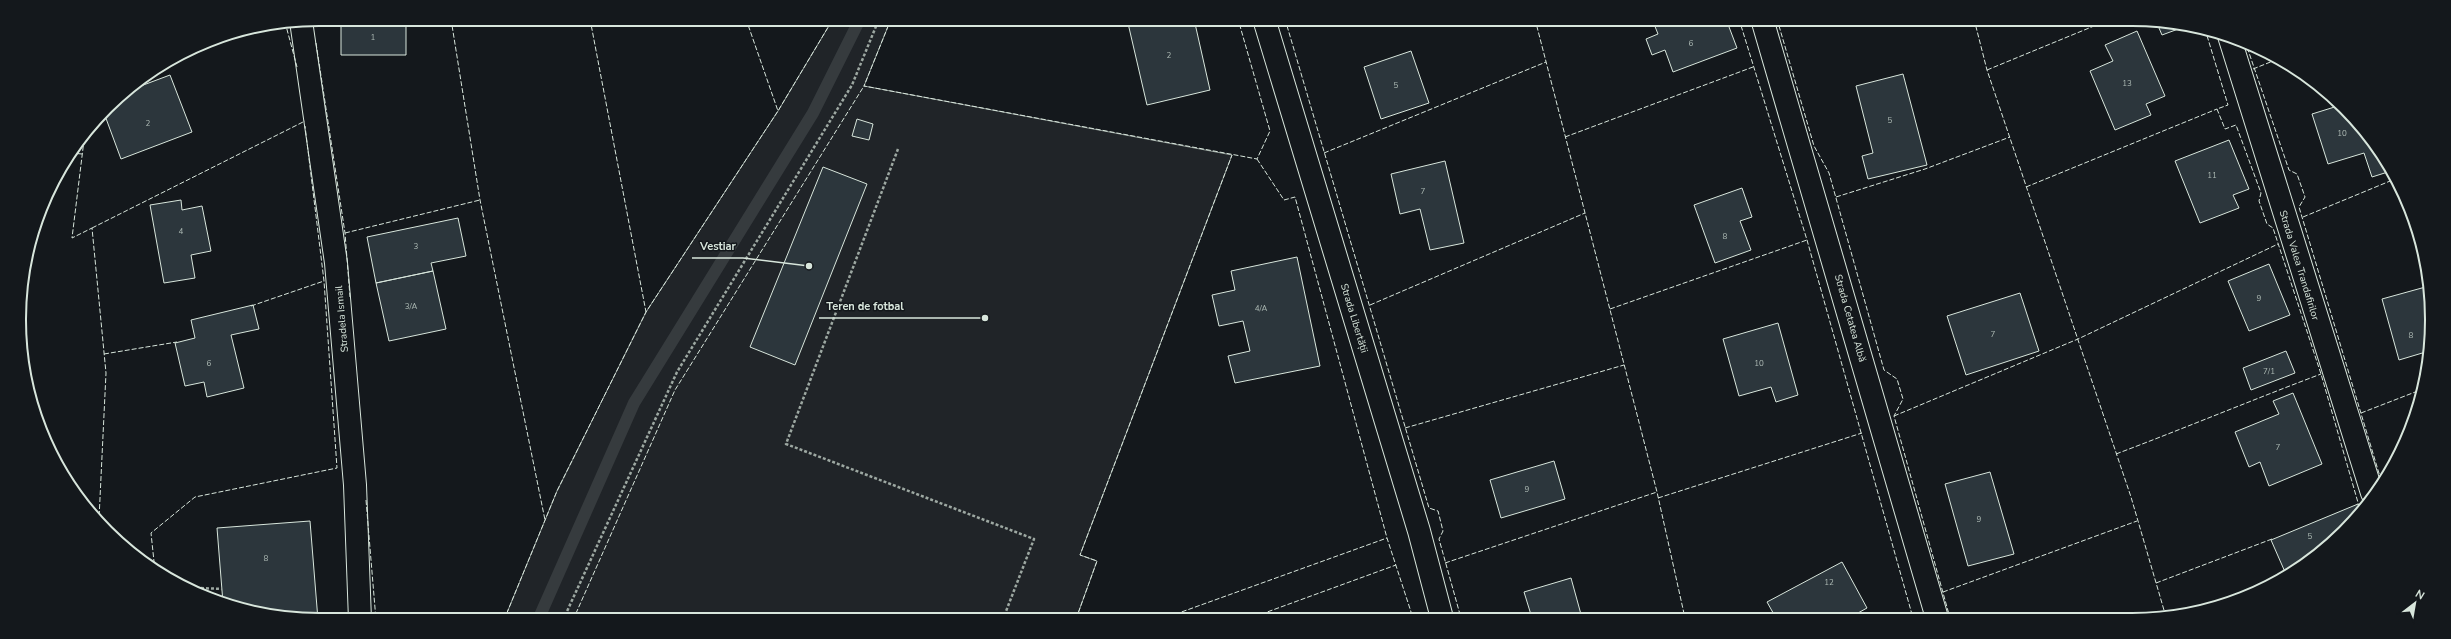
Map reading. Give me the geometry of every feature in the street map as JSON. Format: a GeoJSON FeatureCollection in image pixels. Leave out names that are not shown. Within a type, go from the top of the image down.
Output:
{"type":"FeatureCollection","features":[{"type":"Feature","properties":{"kind":"street","name":"Strada Libertății"},"geometry":{"type":"LineString","coordinates":[[1266,26],[1419,531],[1441,613]]}},
{"type":"Feature","properties":{"kind":"street","name":"Strada Cetatea Albă"},"geometry":{"type":"LineString","coordinates":[[1764,26],[1936,613]]}},
{"type":"Feature","properties":{"kind":"street","name":"Stradela Ismail"},"geometry":{"type":"LineString","coordinates":[[302,27],[336,263],[355,485],[360,613]]}},
{"type":"Feature","properties":{"kind":"street","name":"Strada Valea Trandafirilor"},"geometry":{"type":"LineString","coordinates":[[2231,44],[2371,489]]}},
{"type":"Feature","properties":{"kind":"path"},"geometry":{"type":"LineString","coordinates":[[566,613],[654,418],[677,372],[852,85],[876,26]]}},
{"type":"Feature","properties":{"kind":"path"},"geometry":{"type":"LineString","coordinates":[[898,149],[786,444],[1034,539],[1005,613]]}},
{"type":"Feature","properties":{"kind":"path"},"geometry":{"type":"LineString","coordinates":[[201,588],[222,589]]}},
{"type":"Feature","properties":{"kind":"shaded area"},"geometry":{"type":"Polygon","coordinates":[[[829,26],[888,26],[864,86],[1232,155],[1080,555],[1097,561],[1078,613],[507,613],[557,491],[646,312],[778,111],[829,26]]]}},
{"type":"Feature","properties":{"kind":"building"},"geometry":{"type":"Polygon","coordinates":[[[341,26],[406,26],[406,55],[341,55],[341,26]]]}},
{"type":"Feature","properties":{"kind":"building"},"geometry":{"type":"Polygon","coordinates":[[[1129,26],[1196,26],[1210,90],[1147,105],[1129,26]]]}},
{"type":"Feature","properties":{"kind":"building"},"geometry":{"type":"Polygon","coordinates":[[[1655,26],[1729,26],[1737,48],[1673,72],[1665,50],[1652,55],[1646,39],[1658,34],[1655,26]]]}},
{"type":"Feature","properties":{"kind":"building"},"geometry":{"type":"Polygon","coordinates":[[[2159,28],[2176,30],[2162,35],[2159,28]]]}},
{"type":"Feature","properties":{"kind":"building"},"geometry":{"type":"Polygon","coordinates":[[[2137,31],[2165,96],[2146,104],[2151,115],[2115,130],[2090,71],[2113,61],[2105,45],[2137,31]]]}},
{"type":"Feature","properties":{"kind":"building"},"geometry":{"type":"Polygon","coordinates":[[[1411,51],[1429,103],[1381,119],[1364,67],[1411,51]]]}},
{"type":"Feature","properties":{"kind":"building"},"geometry":{"type":"Polygon","coordinates":[[[1903,74],[1927,165],[1868,179],[1862,156],[1873,153],[1856,86],[1903,74]]]}},
{"type":"Feature","properties":{"kind":"building"},"geometry":{"type":"Polygon","coordinates":[[[170,75],[192,132],[121,159],[106,118],[126,99],[144,85],[170,75]]]}},
{"type":"Feature","properties":{"kind":"building"},"geometry":{"type":"Polygon","coordinates":[[[2334,107],[2352,126],[2376,156],[2386,173],[2372,177],[2364,153],[2328,164],[2312,114],[2334,107]]]}},
{"type":"Feature","properties":{"kind":"building"},"geometry":{"type":"Polygon","coordinates":[[[857,119],[873,124],[869,140],[852,136],[857,119]]]}},
{"type":"Feature","properties":{"kind":"building"},"geometry":{"type":"Polygon","coordinates":[[[2229,140],[2249,189],[2233,195],[2239,208],[2200,223],[2175,161],[2229,140]]]}},
{"type":"Feature","properties":{"kind":"building"},"geometry":{"type":"Polygon","coordinates":[[[1445,161],[1464,243],[1430,250],[1420,209],[1400,214],[1391,174],[1445,161]]]}},
{"type":"Feature","properties":{"kind":"building"},"geometry":{"type":"Polygon","coordinates":[[[823,167],[867,184],[795,365],[750,347],[823,167]]]}},
{"type":"Feature","properties":{"kind":"building"},"geometry":{"type":"Polygon","coordinates":[[[1742,188],[1752,217],[1740,221],[1751,250],[1715,263],[1694,205],[1742,188]]]}},
{"type":"Feature","properties":{"kind":"building"},"geometry":{"type":"Polygon","coordinates":[[[181,200],[182,210],[202,206],[211,251],[191,255],[195,278],[164,283],[150,205],[181,200]]]}},
{"type":"Feature","properties":{"kind":"building"},"geometry":{"type":"Polygon","coordinates":[[[458,218],[466,256],[431,263],[433,271],[376,283],[367,237],[458,218]]]}},
{"type":"Feature","properties":{"kind":"building"},"geometry":{"type":"Polygon","coordinates":[[[1297,257],[1320,366],[1235,383],[1228,356],[1250,351],[1243,321],[1219,326],[1212,295],[1235,290],[1231,271],[1297,257]]]}},
{"type":"Feature","properties":{"kind":"building"},"geometry":{"type":"Polygon","coordinates":[[[2269,264],[2290,315],[2249,331],[2228,281],[2269,264]]]}},
{"type":"Feature","properties":{"kind":"building"},"geometry":{"type":"Polygon","coordinates":[[[433,271],[446,329],[389,341],[376,283],[433,271]]]}},
{"type":"Feature","properties":{"kind":"building"},"geometry":{"type":"Polygon","coordinates":[[[2423,288],[2425,320],[2423,353],[2399,360],[2382,299],[2423,288]]]}},
{"type":"Feature","properties":{"kind":"building"},"geometry":{"type":"Polygon","coordinates":[[[2020,293],[2039,351],[1966,375],[1947,316],[2020,293]]]}},
{"type":"Feature","properties":{"kind":"building"},"geometry":{"type":"Polygon","coordinates":[[[253,305],[259,329],[231,335],[244,388],[207,397],[204,382],[185,386],[175,343],[195,338],[191,320],[253,305]]]}},
{"type":"Feature","properties":{"kind":"building"},"geometry":{"type":"Polygon","coordinates":[[[1778,323],[1798,395],[1776,402],[1771,387],[1739,396],[1723,339],[1778,323]]]}},
{"type":"Feature","properties":{"kind":"building"},"geometry":{"type":"Polygon","coordinates":[[[2286,351],[2295,373],[2251,390],[2243,368],[2286,351]]]}},
{"type":"Feature","properties":{"kind":"building"},"geometry":{"type":"Polygon","coordinates":[[[2293,393],[2322,464],[2269,486],[2260,462],[2249,467],[2235,432],[2279,414],[2273,401],[2293,393]]]}},
{"type":"Feature","properties":{"kind":"building"},"geometry":{"type":"Polygon","coordinates":[[[1554,461],[1565,499],[1501,518],[1490,480],[1554,461]]]}},
{"type":"Feature","properties":{"kind":"building"},"geometry":{"type":"Polygon","coordinates":[[[1990,472],[2014,554],[1968,566],[1945,484],[1990,472]]]}},
{"type":"Feature","properties":{"kind":"building"},"geometry":{"type":"Polygon","coordinates":[[[2358,504],[2352,513],[2325,540],[2295,564],[2284,570],[2271,540],[2358,504]]]}},
{"type":"Feature","properties":{"kind":"building"},"geometry":{"type":"Polygon","coordinates":[[[310,521],[317,613],[262,607],[222,596],[217,528],[310,521]]]}},
{"type":"Feature","properties":{"kind":"building"},"geometry":{"type":"Polygon","coordinates":[[[1842,562],[1867,608],[1858,613],[1773,613],[1767,602],[1842,562]]]}},
{"type":"Feature","properties":{"kind":"building"},"geometry":{"type":"Polygon","coordinates":[[[1571,578],[1581,613],[1530,613],[1524,592],[1571,578]]]}},
{"type":"Feature","properties":{"kind":"waterway"},"geometry":{"type":"LineString","coordinates":[[541,613],[634,403],[813,113],[856,26]]}},
{"type":"Feature","properties":{"kind":"fence"},"geometry":{"type":"LineString","coordinates":[[452,26],[480,200],[545,520]]}},
{"type":"Feature","properties":{"kind":"fence"},"geometry":{"type":"LineString","coordinates":[[591,26],[646,312]]}},
{"type":"Feature","properties":{"kind":"fence"},"geometry":{"type":"LineString","coordinates":[[748,26],[778,111]]}},
{"type":"Feature","properties":{"kind":"fence"},"geometry":{"type":"LineString","coordinates":[[507,613],[557,491],[646,312],[778,111],[829,26]]}},
{"type":"Feature","properties":{"kind":"fence"},"geometry":{"type":"LineString","coordinates":[[888,26],[864,86],[1257,159],[1270,131],[1240,26]]}},
{"type":"Feature","properties":{"kind":"fence"},"geometry":{"type":"LineString","coordinates":[[1287,26],[1429,508],[1438,511],[1443,531],[1439,539],[1460,613]]}},
{"type":"Feature","properties":{"kind":"fence"},"geometry":{"type":"LineString","coordinates":[[1537,26],[1657,492],[1684,613]]}},
{"type":"Feature","properties":{"kind":"fence"},"geometry":{"type":"LineString","coordinates":[[1741,26],[1807,240],[1912,613]]}},
{"type":"Feature","properties":{"kind":"fence"},"geometry":{"type":"LineString","coordinates":[[1779,26],[1814,146],[1829,173],[1884,370],[1897,379],[1903,399],[1894,416],[1949,613]]}},
{"type":"Feature","properties":{"kind":"fence"},"geometry":{"type":"LineString","coordinates":[[1976,26],[1987,70],[2131,497],[2164,611]]}},
{"type":"Feature","properties":{"kind":"fence"},"geometry":{"type":"LineString","coordinates":[[1987,70],[2094,26]]}},
{"type":"Feature","properties":{"kind":"fence"},"geometry":{"type":"LineString","coordinates":[[287,28],[297,67]]}},
{"type":"Feature","properties":{"kind":"fence"},"geometry":{"type":"LineString","coordinates":[[2207,36],[2228,105],[2217,109],[2225,129],[2236,125],[2261,193],[2259,201],[2267,224],[2273,228],[2321,374],[2359,505]]}},
{"type":"Feature","properties":{"kind":"fence"},"geometry":{"type":"LineString","coordinates":[[316,43],[345,233],[350,297]]}},
{"type":"Feature","properties":{"kind":"fence"},"geometry":{"type":"LineString","coordinates":[[2248,50],[2289,170],[2297,174],[2305,197],[2299,207],[2380,476]]}},
{"type":"Feature","properties":{"kind":"fence"},"geometry":{"type":"LineString","coordinates":[[1324,153],[1546,62]]}},
{"type":"Feature","properties":{"kind":"fence"},"geometry":{"type":"LineString","coordinates":[[2253,69],[2272,62]]}},
{"type":"Feature","properties":{"kind":"fence"},"geometry":{"type":"LineString","coordinates":[[1565,137],[1753,67]]}},
{"type":"Feature","properties":{"kind":"fence"},"geometry":{"type":"LineString","coordinates":[[576,613],[675,390],[864,86]]}},
{"type":"Feature","properties":{"kind":"fence"},"geometry":{"type":"LineString","coordinates":[[2026,187],[2217,109]]}},
{"type":"Feature","properties":{"kind":"fence"},"geometry":{"type":"LineString","coordinates":[[92,228],[305,121]]}},
{"type":"Feature","properties":{"kind":"fence"},"geometry":{"type":"LineString","coordinates":[[154,562],[151,533],[195,497],[337,468],[324,281],[305,126]]}},
{"type":"Feature","properties":{"kind":"fence"},"geometry":{"type":"LineString","coordinates":[[1836,197],[1925,169],[2010,137]]}},
{"type":"Feature","properties":{"kind":"fence"},"geometry":{"type":"LineString","coordinates":[[83,146],[72,238],[92,228],[106,373],[99,513]]}},
{"type":"Feature","properties":{"kind":"fence"},"geometry":{"type":"LineString","coordinates":[[77,154],[82,154]]}},
{"type":"Feature","properties":{"kind":"fence"},"geometry":{"type":"LineString","coordinates":[[1078,613],[1097,561],[1080,555],[1232,155]]}},
{"type":"Feature","properties":{"kind":"fence"},"geometry":{"type":"LineString","coordinates":[[1257,159],[1284,200],[1295,197],[1387,538],[1411,613]]}},
{"type":"Feature","properties":{"kind":"fence"},"geometry":{"type":"LineString","coordinates":[[2303,217],[2390,181]]}},
{"type":"Feature","properties":{"kind":"fence"},"geometry":{"type":"LineString","coordinates":[[345,233],[480,200]]}},
{"type":"Feature","properties":{"kind":"fence"},"geometry":{"type":"LineString","coordinates":[[1370,305],[1585,213]]}},
{"type":"Feature","properties":{"kind":"fence"},"geometry":{"type":"LineString","coordinates":[[1610,309],[1807,240]]}},
{"type":"Feature","properties":{"kind":"fence"},"geometry":{"type":"LineString","coordinates":[[1894,416],[2078,339],[2278,244]]}},
{"type":"Feature","properties":{"kind":"fence"},"geometry":{"type":"LineString","coordinates":[[251,306],[324,281]]}},
{"type":"Feature","properties":{"kind":"fence"},"geometry":{"type":"LineString","coordinates":[[104,354],[177,342]]}},
{"type":"Feature","properties":{"kind":"fence"},"geometry":{"type":"LineString","coordinates":[[1405,428],[1624,365]]}},
{"type":"Feature","properties":{"kind":"fence"},"geometry":{"type":"LineString","coordinates":[[2116,454],[2321,374]]}},
{"type":"Feature","properties":{"kind":"fence"},"geometry":{"type":"LineString","coordinates":[[2361,413],[2416,392]]}},
{"type":"Feature","properties":{"kind":"fence"},"geometry":{"type":"LineString","coordinates":[[1658,498],[1862,433]]}},
{"type":"Feature","properties":{"kind":"fence"},"geometry":{"type":"LineString","coordinates":[[1445,563],[1657,492]]}},
{"type":"Feature","properties":{"kind":"fence"},"geometry":{"type":"LineString","coordinates":[[366,500],[375,613]]}},
{"type":"Feature","properties":{"kind":"fence"},"geometry":{"type":"LineString","coordinates":[[1943,592],[2137,521]]}},
{"type":"Feature","properties":{"kind":"fence"},"geometry":{"type":"LineString","coordinates":[[1179,613],[1387,538]]}},
{"type":"Feature","properties":{"kind":"fence"},"geometry":{"type":"LineString","coordinates":[[2156,583],[2272,539]]}},
{"type":"Feature","properties":{"kind":"fence"},"geometry":{"type":"LineString","coordinates":[[1264,613],[1396,565]]}},
{"type":"Feature","properties":{"kind":"place","name":"Vestiar"},"geometry":{"type":"Point","coordinates":[809,266]}},
{"type":"Feature","properties":{"kind":"place","name":"Teren de fotbal"},"geometry":{"type":"Point","coordinates":[985,318]}}]}
